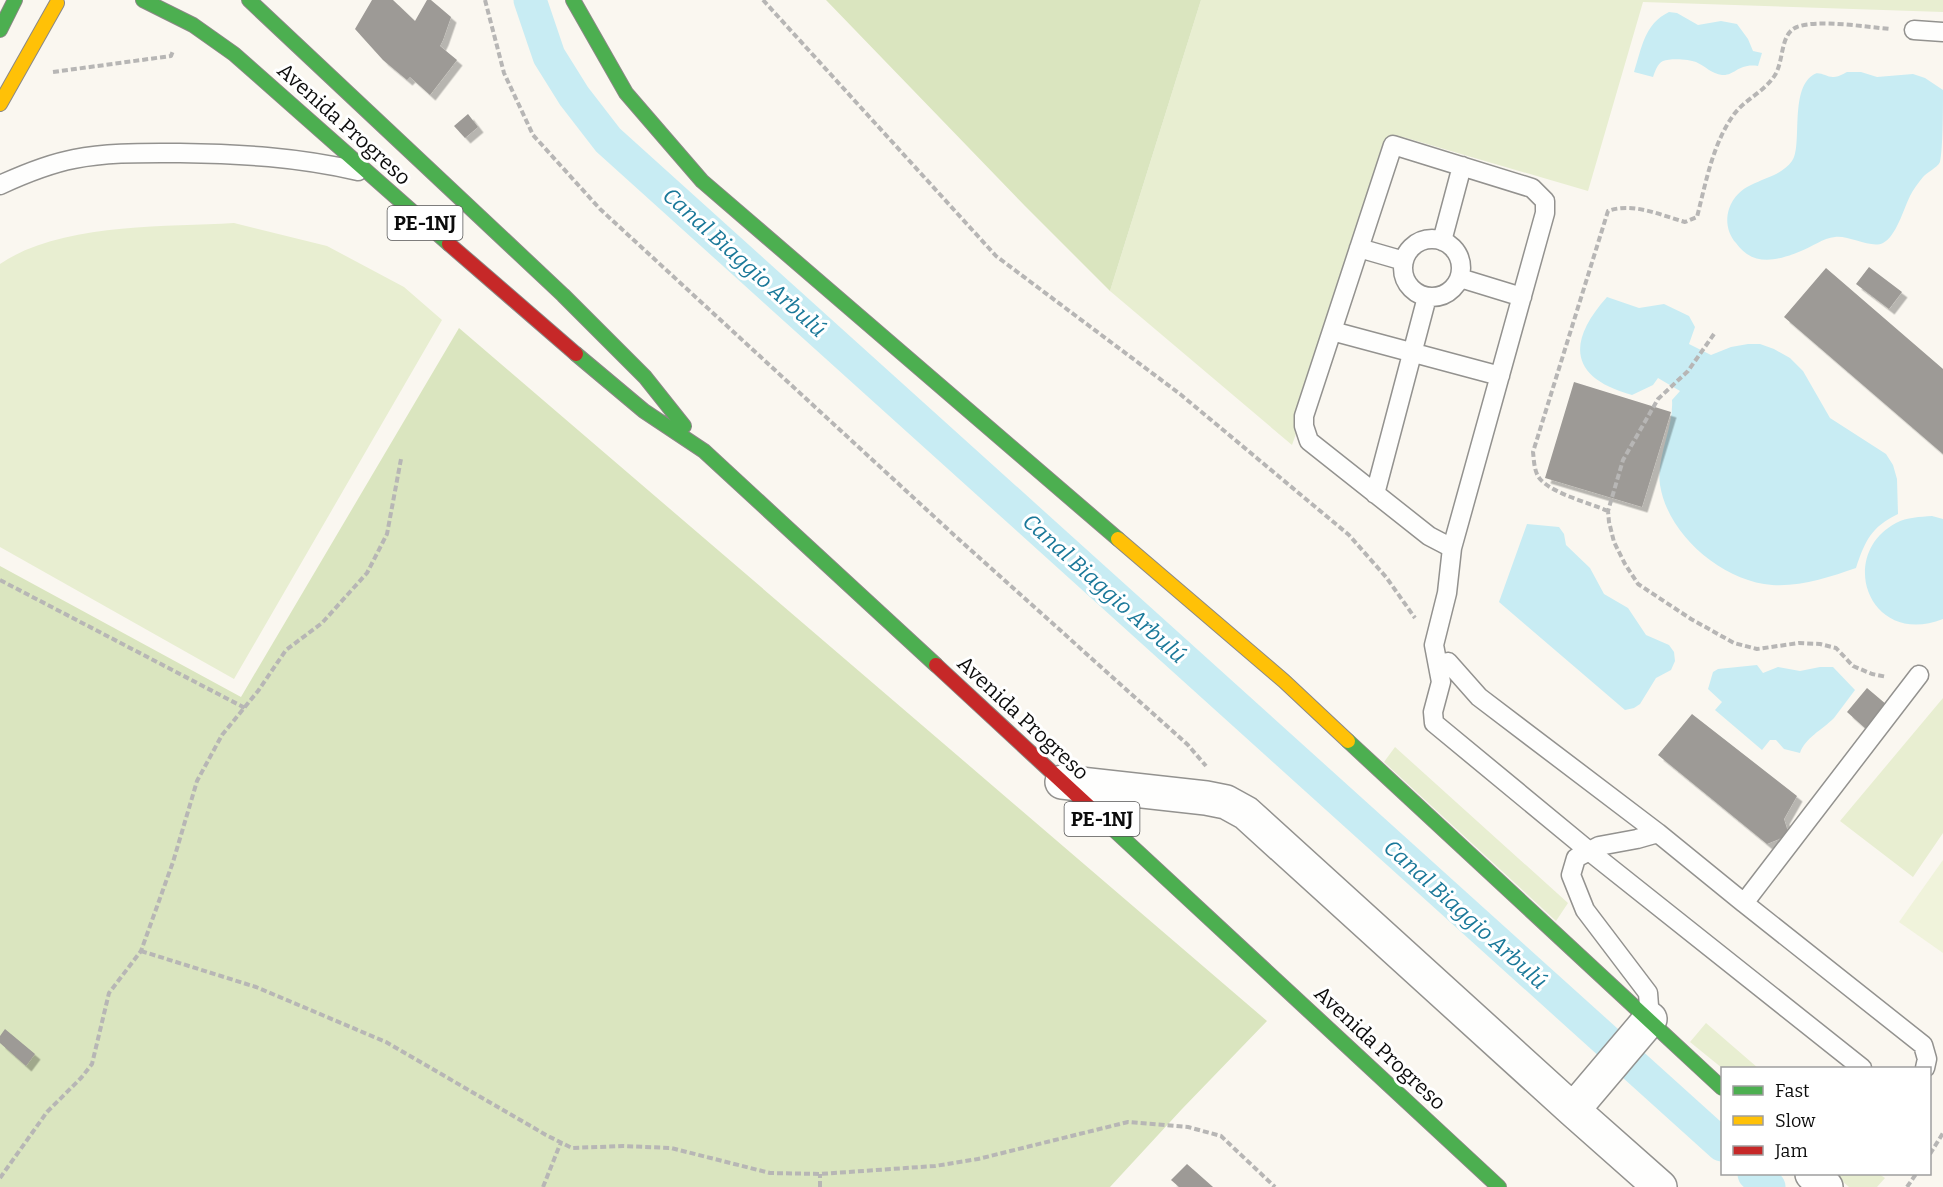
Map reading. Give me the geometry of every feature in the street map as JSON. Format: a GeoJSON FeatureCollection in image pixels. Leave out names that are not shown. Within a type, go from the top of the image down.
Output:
{"type":"FeatureCollection","features":[{"type":"Feature","properties":{"kind":"main road"},"geometry":{"type":"LineString","coordinates":[[0,30],[20,0]]}},
{"type":"Feature","properties":{"kind":"main road"},"geometry":{"type":"LineString","coordinates":[[41,3],[72,0]]}},
{"type":"Feature","properties":{"kind":"main road","name":"Avenida Progreso"},"geometry":{"type":"LineString","coordinates":[[143,0],[193,25],[234,54],[516,304],[644,411],[704,451]]}},
{"type":"Feature","properties":{"kind":"main road","name":"Avenida Progreso"},"geometry":{"type":"LineString","coordinates":[[249,0],[563,295],[645,377],[704,451],[1499,1187]]}},
{"type":"Feature","properties":{"kind":"main road"},"geometry":{"type":"LineString","coordinates":[[573,0],[626,93],[702,182],[1284,681],[1721,1087]]}},
{"type":"Feature","properties":{"kind":"main road"},"geometry":{"type":"LineString","coordinates":[[0,104],[57,3]]}},
{"type":"Feature","properties":{"kind":"street"},"geometry":{"type":"LineString","coordinates":[[1062,782],[1206,798],[1226,802],[1246,813],[1660,1187]]}},
{"type":"Feature","properties":{"kind":"street"},"geometry":{"type":"LineString","coordinates":[[1573,1110],[1650,1019]]}},
{"type":"Feature","properties":{"kind":"street"},"geometry":{"type":"LineString","coordinates":[[1814,1175],[1826,1187]]}},
{"type":"Feature","properties":{"kind":"lane"},"geometry":{"type":"LineString","coordinates":[[1914,30],[1943,32]]}},
{"type":"Feature","properties":{"kind":"lane"},"geometry":{"type":"LineString","coordinates":[[1452,548],[1429,536],[1309,441],[1304,426],[1304,416],[1393,145],[1532,188],[1545,201],[1545,213],[1452,548],[1447,593],[1434,645],[1441,682],[1432,712],[1434,723],[1588,851],[1861,1067]]}},
{"type":"Feature","properties":{"kind":"lane"},"geometry":{"type":"LineString","coordinates":[[0,185],[34,170],[73,159],[124,152],[244,154],[314,161],[369,174]]}},
{"type":"Feature","properties":{"kind":"lane"},"geometry":{"type":"LineString","coordinates":[[1442,241],[1462,166]]}},
{"type":"Feature","properties":{"kind":"lane"},"geometry":{"type":"LineString","coordinates":[[1427,239],[1442,241],[1455,249],[1460,258],[1460,278],[1455,287],[1447,293],[1439,297],[1427,297],[1421,295],[1407,283],[1404,261],[1410,248],[1418,243],[1427,239]]}},
{"type":"Feature","properties":{"kind":"lane"},"geometry":{"type":"LineString","coordinates":[[1359,248],[1404,261]]}},
{"type":"Feature","properties":{"kind":"lane"},"geometry":{"type":"LineString","coordinates":[[1460,278],[1522,297]]}},
{"type":"Feature","properties":{"kind":"lane"},"geometry":{"type":"LineString","coordinates":[[1375,494],[1427,297]]}},
{"type":"Feature","properties":{"kind":"lane"},"geometry":{"type":"LineString","coordinates":[[1332,331],[1500,376]]}},
{"type":"Feature","properties":{"kind":"lane"},"geometry":{"type":"LineString","coordinates":[[1448,662],[1479,697],[1658,833],[1923,1045],[1927,1059],[1925,1067]]}},
{"type":"Feature","properties":{"kind":"lane"},"geometry":{"type":"LineString","coordinates":[[1744,903],[1919,675]]}},
{"type":"Feature","properties":{"kind":"lane"},"geometry":{"type":"LineString","coordinates":[[1650,1019],[1648,993],[1585,910],[1570,874],[1576,858],[1588,851],[1599,846],[1658,833]]}},
{"type":"Feature","properties":{"kind":"path"},"geometry":{"type":"LineString","coordinates":[[485,0],[504,73],[533,135],[600,209],[953,534],[1188,745],[1210,771]]}},
{"type":"Feature","properties":{"kind":"path"},"geometry":{"type":"LineString","coordinates":[[764,0],[996,256],[1180,394],[1349,535],[1386,578],[1434,645]]}},
{"type":"Feature","properties":{"kind":"path"},"geometry":{"type":"LineString","coordinates":[[1608,511],[1555,489],[1540,479],[1533,452],[1608,211],[1620,207],[1634,207],[1685,222],[1696,216],[1725,127],[1737,110],[1776,74],[1788,33],[1797,27],[1817,24],[1914,30]]}},
{"type":"Feature","properties":{"kind":"path"},"geometry":{"type":"LineString","coordinates":[[48,70],[55,73],[171,56],[173,51]]}},
{"type":"Feature","properties":{"kind":"path"},"geometry":{"type":"LineString","coordinates":[[1714,334],[1688,371],[1658,399],[1623,460],[1608,511],[1614,542],[1624,564],[1638,584],[1714,633],[1734,643],[1757,649],[1799,643],[1821,644],[1836,648],[1853,666],[1872,674],[1896,678],[1919,675]]}},
{"type":"Feature","properties":{"kind":"path"},"geometry":{"type":"LineString","coordinates":[[0,1178],[47,1112],[92,1064],[109,993],[141,951],[173,862],[197,781],[222,735],[258,691],[286,650],[322,623],[367,573],[387,534],[401,459]]}},
{"type":"Feature","properties":{"kind":"path"},"geometry":{"type":"LineString","coordinates":[[0,580],[245,708]]}},
{"type":"Feature","properties":{"kind":"path"},"geometry":{"type":"LineString","coordinates":[[141,951],[256,987],[386,1042],[572,1148],[623,1146],[671,1148],[770,1173],[820,1174],[935,1166],[978,1159],[1128,1122],[1188,1127],[1221,1136],[1275,1187]]}},
{"type":"Feature","properties":{"kind":"path"},"geometry":{"type":"LineString","coordinates":[[1931,1151],[1943,1133]]}},
{"type":"Feature","properties":{"kind":"path"},"geometry":{"type":"LineString","coordinates":[[543,1187],[561,1142]]}},
{"type":"Feature","properties":{"kind":"path"},"geometry":{"type":"LineString","coordinates":[[820,1174],[820,1187]]}},
{"type":"Feature","properties":{"kind":"green space"},"geometry":{"type":"Polygon","coordinates":[[[826,0],[1201,0],[1110,291],[1025,206],[826,0]]]}},
{"type":"Feature","properties":{"kind":"green space"},"geometry":{"type":"Polygon","coordinates":[[[1201,0],[1943,0],[1943,12],[1643,2],[1588,191],[1403,137],[1292,445],[1110,291],[1201,0]]]}},
{"type":"Feature","properties":{"kind":"green space"},"geometry":{"type":"Polygon","coordinates":[[[234,223],[327,246],[404,287],[442,320],[234,679],[0,547],[0,264],[24,251],[82,234],[145,227],[234,223]]]}},
{"type":"Feature","properties":{"kind":"green space"},"geometry":{"type":"Polygon","coordinates":[[[459,328],[1267,1021],[1110,1187],[0,1187],[0,566],[241,697],[459,328]]]}},
{"type":"Feature","properties":{"kind":"green space"},"geometry":{"type":"Polygon","coordinates":[[[1943,698],[1943,833],[1913,877],[1840,821],[1943,698]]]}},
{"type":"Feature","properties":{"kind":"green space"},"geometry":{"type":"Polygon","coordinates":[[[1395,747],[1568,903],[1556,921],[1384,762],[1395,747]]]}},
{"type":"Feature","properties":{"kind":"green space"},"geometry":{"type":"Polygon","coordinates":[[[1943,860],[1943,953],[1899,922],[1943,860]]]}},
{"type":"Feature","properties":{"kind":"green space"},"geometry":{"type":"Polygon","coordinates":[[[1706,1023],[1757,1067],[1721,1067],[1690,1042],[1706,1023]]]}},
{"type":"Feature","properties":{"kind":"green space"},"geometry":{"type":"Polygon","coordinates":[[[1835,1175],[1880,1175],[1885,1178],[1877,1187],[1849,1187],[1835,1175]]]}},
{"type":"Feature","properties":{"kind":"water"},"geometry":{"type":"Polygon","coordinates":[[[1669,12],[1677,13],[1698,25],[1721,21],[1737,24],[1748,39],[1753,51],[1762,53],[1758,66],[1746,66],[1730,74],[1722,75],[1696,62],[1675,59],[1661,62],[1653,77],[1634,72],[1649,30],[1654,23],[1669,12]]]}},
{"type":"Feature","properties":{"kind":"water"},"geometry":{"type":"Polygon","coordinates":[[[1847,72],[1861,72],[1877,77],[1913,74],[1925,78],[1943,90],[1940,162],[1916,186],[1896,229],[1883,243],[1872,244],[1835,237],[1783,257],[1766,260],[1750,256],[1733,239],[1728,227],[1727,218],[1734,199],[1741,191],[1777,174],[1792,161],[1797,144],[1801,93],[1806,82],[1815,74],[1834,77],[1847,72]]]}},
{"type":"Feature","properties":{"kind":"water"},"geometry":{"type":"Polygon","coordinates":[[[1607,297],[1639,308],[1664,304],[1689,316],[1695,327],[1689,344],[1711,355],[1731,347],[1760,344],[1790,358],[1803,371],[1830,418],[1886,454],[1893,465],[1897,479],[1898,514],[1881,524],[1870,536],[1856,568],[1804,583],[1772,585],[1753,582],[1717,565],[1686,538],[1665,503],[1659,474],[1672,411],[1672,400],[1680,391],[1658,378],[1653,385],[1632,395],[1611,388],[1596,379],[1586,369],[1581,357],[1581,344],[1585,329],[1607,297]]]}},
{"type":"Feature","properties":{"kind":"water"},"geometry":{"type":"Polygon","coordinates":[[[1932,516],[1943,519],[1943,619],[1917,625],[1896,621],[1880,610],[1869,594],[1865,575],[1868,556],[1878,538],[1896,523],[1909,518],[1932,516]]]}},
{"type":"Feature","properties":{"kind":"water"},"geometry":{"type":"Polygon","coordinates":[[[1527,524],[1559,527],[1564,534],[1566,545],[1590,568],[1604,594],[1628,608],[1646,635],[1669,645],[1674,652],[1675,661],[1671,670],[1656,678],[1640,704],[1634,708],[1625,710],[1499,602],[1527,524]]]}},
{"type":"Feature","properties":{"kind":"water"},"geometry":{"type":"Polygon","coordinates":[[[1757,665],[1763,673],[1778,667],[1800,671],[1833,667],[1855,690],[1834,718],[1810,738],[1800,753],[1784,749],[1776,740],[1770,740],[1762,750],[1715,710],[1722,702],[1708,689],[1713,672],[1718,669],[1757,665]]]}},
{"type":"Feature","properties":{"kind":"building"},"geometry":{"type":"Polygon","coordinates":[[[372,0],[393,0],[415,21],[427,0],[431,0],[451,17],[440,46],[457,60],[430,95],[410,77],[407,80],[383,60],[355,29],[372,0]]]}},
{"type":"Feature","properties":{"kind":"building"},"geometry":{"type":"Polygon","coordinates":[[[468,114],[478,127],[465,138],[454,126],[468,114]]]}},
{"type":"Feature","properties":{"kind":"building"},"geometry":{"type":"Polygon","coordinates":[[[1869,267],[1902,292],[1889,309],[1856,284],[1869,267]]]}},
{"type":"Feature","properties":{"kind":"building"},"geometry":{"type":"Polygon","coordinates":[[[1826,268],[1943,369],[1943,454],[1784,317],[1826,268]]]}},
{"type":"Feature","properties":{"kind":"building"},"geometry":{"type":"Polygon","coordinates":[[[1574,382],[1671,412],[1642,507],[1545,478],[1574,382]]]}},
{"type":"Feature","properties":{"kind":"building"},"geometry":{"type":"Polygon","coordinates":[[[1867,688],[1887,705],[1866,729],[1847,712],[1867,688]]]}},
{"type":"Feature","properties":{"kind":"building"},"geometry":{"type":"Polygon","coordinates":[[[1692,714],[1797,796],[1784,819],[1789,835],[1767,844],[1658,755],[1692,714]]]}},
{"type":"Feature","properties":{"kind":"building"},"geometry":{"type":"Polygon","coordinates":[[[5,1029],[35,1054],[26,1066],[0,1043],[0,1036],[5,1029]]]}},
{"type":"Feature","properties":{"kind":"building"},"geometry":{"type":"Polygon","coordinates":[[[1187,1164],[1213,1187],[1179,1187],[1171,1180],[1187,1164]]]}},
{"type":"Feature","properties":{"kind":"waterway","name":"Canal Biaggio Arbulú"},"geometry":{"type":"LineString","coordinates":[[530,0],[549,56],[574,96],[608,140],[1721,1144]]}},
{"type":"Feature","properties":{"kind":"waterway","name":"Canal Biaggio Arbulú"},"geometry":{"type":"LineString","coordinates":[[1755,1175],[1769,1187]]}},
{"type":"Feature","properties":{"kind":"traffic: fast"},"geometry":{"type":"LineString","coordinates":[[0,30],[15,0]]}},
{"type":"Feature","properties":{"kind":"traffic: fast"},"geometry":{"type":"LineString","coordinates":[[143,0],[193,25],[234,54],[449,244]]}},
{"type":"Feature","properties":{"kind":"traffic: fast"},"geometry":{"type":"LineString","coordinates":[[249,0],[563,295],[645,377],[684,426]]}},
{"type":"Feature","properties":{"kind":"traffic: fast"},"geometry":{"type":"LineString","coordinates":[[573,0],[626,93],[702,181],[1118,539]]}},
{"type":"Feature","properties":{"kind":"traffic: fast"},"geometry":{"type":"LineString","coordinates":[[576,354],[644,411],[704,451],[936,665]]}},
{"type":"Feature","properties":{"kind":"traffic: fast"},"geometry":{"type":"LineString","coordinates":[[1348,741],[1721,1087]]}},
{"type":"Feature","properties":{"kind":"traffic: fast"},"geometry":{"type":"LineString","coordinates":[[1112,828],[1499,1187]]}},
{"type":"Feature","properties":{"kind":"traffic: slow"},"geometry":{"type":"LineString","coordinates":[[0,104],[57,3]]}},
{"type":"Feature","properties":{"kind":"traffic: slow"},"geometry":{"type":"LineString","coordinates":[[1118,539],[1284,681],[1348,741]]}},
{"type":"Feature","properties":{"kind":"traffic: jam"},"geometry":{"type":"LineString","coordinates":[[449,244],[576,354]]}},
{"type":"Feature","properties":{"kind":"traffic: jam"},"geometry":{"type":"LineString","coordinates":[[936,665],[1112,828]]}}]}
